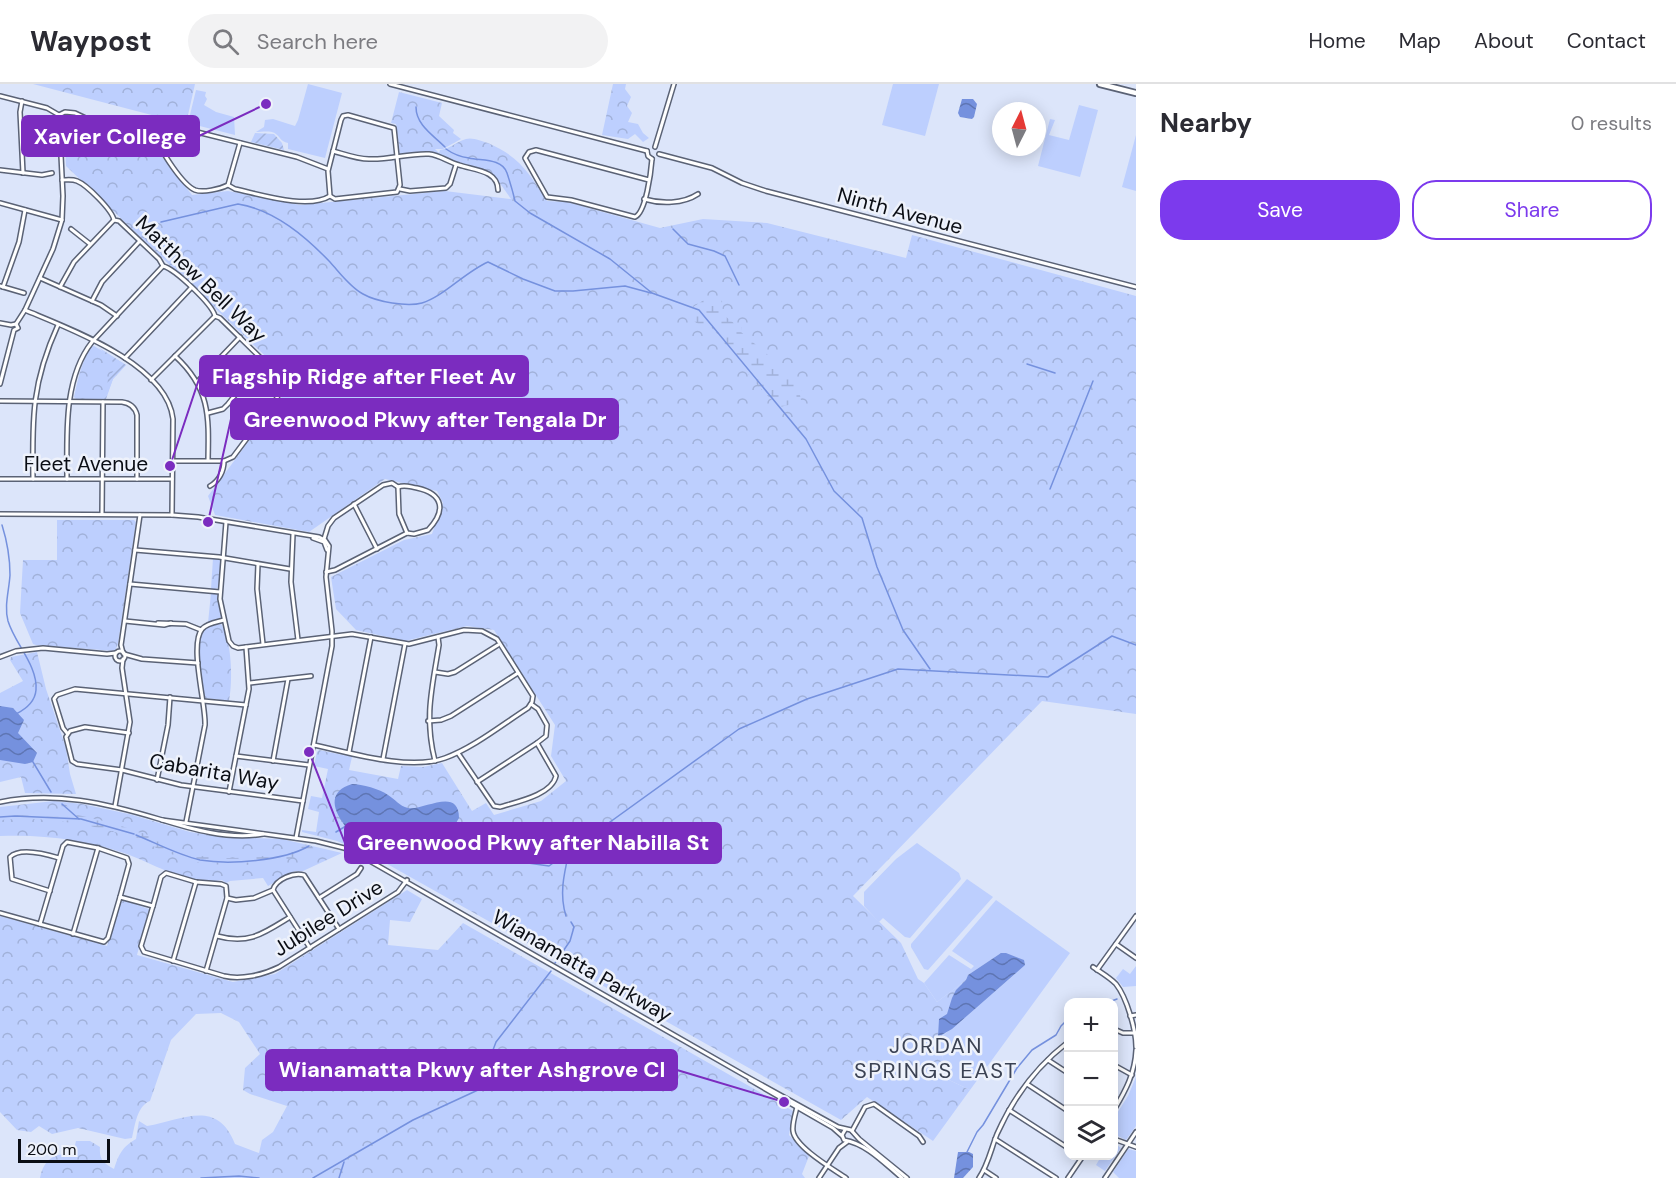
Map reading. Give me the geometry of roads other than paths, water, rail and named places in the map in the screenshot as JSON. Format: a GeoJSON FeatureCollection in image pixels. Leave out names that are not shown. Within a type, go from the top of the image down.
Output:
{"type":"FeatureCollection","features":[{"type":"Feature","properties":{"kind":"main road"},"geometry":{"type":"LineString","coordinates":[[1100,84],[1136,93]]}},
{"type":"Feature","properties":{"kind":"street"},"geometry":{"type":"LineString","coordinates":[[390,84],[647,151]]}},
{"type":"Feature","properties":{"kind":"street"},"geometry":{"type":"LineString","coordinates":[[652,159],[657,158],[659,154],[656,147],[674,84]]}},
{"type":"Feature","properties":{"kind":"street"},"geometry":{"type":"LineString","coordinates":[[0,96],[49,109],[59,115]]}},
{"type":"Feature","properties":{"kind":"street"},"geometry":{"type":"LineString","coordinates":[[22,101],[20,112],[23,173]]}},
{"type":"Feature","properties":{"kind":"street"},"geometry":{"type":"LineString","coordinates":[[59,115],[72,112],[96,123],[150,139],[158,139],[182,128],[297,158],[328,169]]}},
{"type":"Feature","properties":{"kind":"street"},"geometry":{"type":"LineString","coordinates":[[0,384],[14,330],[18,328],[16,324],[25,310],[53,249],[62,220],[59,115]]}},
{"type":"Feature","properties":{"kind":"street"},"geometry":{"type":"LineString","coordinates":[[330,196],[328,169],[341,118],[348,115],[393,127],[400,189]]}},
{"type":"Feature","properties":{"kind":"street"},"geometry":{"type":"LineString","coordinates":[[158,139],[163,154],[191,188],[202,190],[222,188],[228,185],[240,143]]}},
{"type":"Feature","properties":{"kind":"street"},"geometry":{"type":"LineString","coordinates":[[647,151],[651,147],[656,147]]}},
{"type":"Feature","properties":{"kind":"street"},"geometry":{"type":"LineString","coordinates":[[649,180],[536,150],[526,155],[526,162],[549,198],[569,199],[635,217],[640,214],[649,180],[652,159]]}},
{"type":"Feature","properties":{"kind":"street"},"geometry":{"type":"LineString","coordinates":[[333,151],[364,159],[429,154],[442,157],[491,176],[498,185],[498,190]]}},
{"type":"Feature","properties":{"kind":"street"},"geometry":{"type":"LineString","coordinates":[[647,151],[648,156],[652,159]]}},
{"type":"Feature","properties":{"kind":"street","name":"Ninth Avenue"},"geometry":{"type":"LineString","coordinates":[[659,154],[712,168],[764,191],[1136,287]]}},
{"type":"Feature","properties":{"kind":"street"},"geometry":{"type":"LineString","coordinates":[[228,185],[235,189],[295,201],[323,200],[330,196],[337,198],[392,193],[400,189],[412,191],[446,188],[450,184],[456,164]]}},
{"type":"Feature","properties":{"kind":"street"},"geometry":{"type":"LineString","coordinates":[[0,170],[42,176],[52,173]]}},
{"type":"Feature","properties":{"kind":"street","name":"Matthew Bell Way"},"geometry":{"type":"LineString","coordinates":[[62,180],[80,182],[110,211],[114,220],[121,223],[159,259],[163,266],[172,270],[212,308],[215,316],[264,359],[278,375],[281,384],[279,394],[236,454],[224,461],[223,471],[210,486]]}},
{"type":"Feature","properties":{"kind":"street"},"geometry":{"type":"LineString","coordinates":[[644,199],[662,204],[692,198],[698,194]]}},
{"type":"Feature","properties":{"kind":"street"},"geometry":{"type":"LineString","coordinates":[[0,203],[62,220]]}},
{"type":"Feature","properties":{"kind":"street"},"geometry":{"type":"LineString","coordinates":[[24,293],[1,286],[19,242],[25,210]]}},
{"type":"Feature","properties":{"kind":"street"},"geometry":{"type":"LineString","coordinates":[[60,287],[74,262],[114,220]]}},
{"type":"Feature","properties":{"kind":"street"},"geometry":{"type":"LineString","coordinates":[[71,229],[90,244]]}},
{"type":"Feature","properties":{"kind":"street"},"geometry":{"type":"LineString","coordinates":[[92,301],[102,282],[140,241]]}},
{"type":"Feature","properties":{"kind":"street"},"geometry":{"type":"LineString","coordinates":[[67,479],[70,402],[78,368],[85,352],[163,266]]}},
{"type":"Feature","properties":{"kind":"street"},"geometry":{"type":"LineString","coordinates":[[40,278],[105,307],[117,316]]}},
{"type":"Feature","properties":{"kind":"street"},"geometry":{"type":"LineString","coordinates":[[125,358],[191,288]]}},
{"type":"Feature","properties":{"kind":"street"},"geometry":{"type":"LineString","coordinates":[[25,310],[94,340],[125,358],[152,380],[164,394],[171,408],[172,515]]}},
{"type":"Feature","properties":{"kind":"street"},"geometry":{"type":"LineString","coordinates":[[152,380],[215,316]]}},
{"type":"Feature","properties":{"kind":"street"},"geometry":{"type":"LineString","coordinates":[[0,322],[16,324]]}},
{"type":"Feature","properties":{"kind":"street"},"geometry":{"type":"LineString","coordinates":[[33,479],[35,402],[44,358],[58,324]]}},
{"type":"Feature","properties":{"kind":"street"},"geometry":{"type":"LineString","coordinates":[[11,325],[14,330]]}},
{"type":"Feature","properties":{"kind":"street"},"geometry":{"type":"LineString","coordinates":[[198,381],[240,337]]}},
{"type":"Feature","properties":{"kind":"street"},"geometry":{"type":"LineString","coordinates":[[175,356],[198,381],[204,396],[208,413],[207,461]]}},
{"type":"Feature","properties":{"kind":"street"},"geometry":{"type":"LineString","coordinates":[[208,413],[223,409],[264,359]]}},
{"type":"Feature","properties":{"kind":"street"},"geometry":{"type":"LineString","coordinates":[[0,401],[103,402],[126,403],[132,406],[136,412],[137,479]]}},
{"type":"Feature","properties":{"kind":"street"},"geometry":{"type":"LineString","coordinates":[[102,515],[103,402]]}},
{"type":"Feature","properties":{"kind":"street"},"geometry":{"type":"LineString","coordinates":[[173,461],[224,461]]}},
{"type":"Feature","properties":{"kind":"street","name":"Fleet Avenue"},"geometry":{"type":"LineString","coordinates":[[0,479],[172,479]]}},
{"type":"Feature","properties":{"kind":"street"},"geometry":{"type":"LineString","coordinates":[[324,539],[331,522],[383,485],[394,484],[398,487],[406,486],[430,491],[436,495],[439,502],[439,510],[430,528],[414,534],[407,533],[335,570],[326,572]]}},
{"type":"Feature","properties":{"kind":"street"},"geometry":{"type":"LineString","coordinates":[[398,487],[399,514],[407,533]]}},
{"type":"Feature","properties":{"kind":"street"},"geometry":{"type":"LineString","coordinates":[[354,504],[377,549]]}},
{"type":"Feature","properties":{"kind":"street"},"geometry":{"type":"LineString","coordinates":[[0,514],[172,515],[324,539],[328,544],[326,572],[333,636],[296,838]]}},
{"type":"Feature","properties":{"kind":"street"},"geometry":{"type":"LineString","coordinates":[[114,806],[129,733],[130,719],[121,645],[140,515]]}},
{"type":"Feature","properties":{"kind":"street"},"geometry":{"type":"LineString","coordinates":[[226,522],[220,592],[231,645],[238,648],[352,634],[405,644],[468,630],[487,633],[494,637],[532,694],[531,704]]}},
{"type":"Feature","properties":{"kind":"street"},"geometry":{"type":"LineString","coordinates":[[293,534],[290,570],[298,640]]}},
{"type":"Feature","properties":{"kind":"street"},"geometry":{"type":"LineString","coordinates":[[313,537],[324,542],[327,552]]}},
{"type":"Feature","properties":{"kind":"street"},"geometry":{"type":"LineString","coordinates":[[135,550],[223,558],[290,570]]}},
{"type":"Feature","properties":{"kind":"street"},"geometry":{"type":"LineString","coordinates":[[258,564],[257,589],[263,644]]}},
{"type":"Feature","properties":{"kind":"street"},"geometry":{"type":"LineString","coordinates":[[130,584],[220,592]]}},
{"type":"Feature","properties":{"kind":"street"},"geometry":{"type":"LineString","coordinates":[[201,630],[224,620]]}},
{"type":"Feature","properties":{"kind":"street"},"geometry":{"type":"LineString","coordinates":[[124,621],[189,625],[201,630]]}},
{"type":"Feature","properties":{"kind":"street"},"geometry":{"type":"LineString","coordinates":[[186,828],[204,725],[198,663],[201,630]]}},
{"type":"Feature","properties":{"kind":"street"},"geometry":{"type":"LineString","coordinates":[[349,752],[371,637]]}},
{"type":"Feature","properties":{"kind":"street"},"geometry":{"type":"LineString","coordinates":[[435,761],[428,721],[429,699],[440,645],[438,637]]}},
{"type":"Feature","properties":{"kind":"street"},"geometry":{"type":"LineString","coordinates":[[494,637],[504,651]]}},
{"type":"Feature","properties":{"kind":"street"},"geometry":{"type":"LineString","coordinates":[[382,759],[405,644]]}},
{"type":"Feature","properties":{"kind":"street"},"geometry":{"type":"LineString","coordinates":[[116,660],[121,645]]}},
{"type":"Feature","properties":{"kind":"street"},"geometry":{"type":"LineString","coordinates":[[435,672],[448,674],[459,670],[498,645]]}},
{"type":"Feature","properties":{"kind":"street"},"geometry":{"type":"LineString","coordinates":[[230,792],[250,683],[246,647]]}},
{"type":"Feature","properties":{"kind":"street"},"geometry":{"type":"LineString","coordinates":[[0,657],[28,649],[58,648],[107,654],[117,652],[131,657],[198,663]]}},
{"type":"Feature","properties":{"kind":"street"},"geometry":{"type":"LineString","coordinates":[[107,654],[122,668]]}},
{"type":"Feature","properties":{"kind":"street"},"geometry":{"type":"LineString","coordinates":[[116,660],[124,656]]}},
{"type":"Feature","properties":{"kind":"street"},"geometry":{"type":"LineString","coordinates":[[428,721],[451,716],[518,673]]}},
{"type":"Feature","properties":{"kind":"street"},"geometry":{"type":"LineString","coordinates":[[250,683],[311,676]]}},
{"type":"Feature","properties":{"kind":"street"},"geometry":{"type":"LineString","coordinates":[[273,761],[288,679]]}},
{"type":"Feature","properties":{"kind":"street"},"geometry":{"type":"LineString","coordinates":[[129,733],[83,727],[67,733],[63,728],[54,700],[57,695],[78,689],[246,705]]}},
{"type":"Feature","properties":{"kind":"street"},"geometry":{"type":"LineString","coordinates":[[157,780],[170,698]]}},
{"type":"Feature","properties":{"kind":"street"},"geometry":{"type":"LineString","coordinates":[[314,745],[414,764],[435,761],[458,753],[531,704]]}},
{"type":"Feature","properties":{"kind":"street"},"geometry":{"type":"LineString","coordinates":[[477,782],[546,736],[548,727],[538,709],[531,704]]}},
{"type":"Feature","properties":{"kind":"street","name":"Cabarita Way"},"geometry":{"type":"LineString","coordinates":[[67,733],[74,763],[122,770],[193,787],[303,801]]}},
{"type":"Feature","properties":{"kind":"street"},"geometry":{"type":"LineString","coordinates":[[458,753],[496,807],[540,793],[553,783],[556,776],[537,743]]}},
{"type":"Feature","properties":{"kind":"street"},"geometry":{"type":"LineString","coordinates":[[237,756],[310,765]]}},
{"type":"Feature","properties":{"kind":"street"},"geometry":{"type":"LineString","coordinates":[[0,802],[58,797],[86,800],[186,828],[231,834],[266,834]]}},
{"type":"Feature","properties":{"kind":"street"},"geometry":{"type":"LineString","coordinates":[[162,820],[266,834]]}},
{"type":"Feature","properties":{"kind":"street","name":"Wianamatta Parkway"},"geometry":{"type":"LineString","coordinates":[[266,834],[322,842],[344,848],[407,880],[475,922],[744,1075],[833,1124],[847,1129]]}},
{"type":"Feature","properties":{"kind":"street"},"geometry":{"type":"LineString","coordinates":[[0,913],[100,942],[106,941],[129,864],[128,860],[98,848],[67,842],[59,858],[40,924]]}},
{"type":"Feature","properties":{"kind":"street"},"geometry":{"type":"LineString","coordinates":[[73,934],[98,848]]}},
{"type":"Feature","properties":{"kind":"street"},"geometry":{"type":"LineString","coordinates":[[50,891],[12,879],[10,857],[17,853],[47,854],[59,858]]}},
{"type":"Feature","properties":{"kind":"street"},"geometry":{"type":"LineString","coordinates":[[319,898],[357,874],[361,868]]}},
{"type":"Feature","properties":{"kind":"street"},"geometry":{"type":"LineString","coordinates":[[227,898],[236,900],[254,898],[273,890],[275,885],[284,879],[301,873],[339,929]]}},
{"type":"Feature","properties":{"kind":"street"},"geometry":{"type":"LineString","coordinates":[[120,897],[153,906],[161,877],[164,874],[196,882],[223,884],[227,888],[227,898],[206,970]]}},
{"type":"Feature","properties":{"kind":"street","name":"Jubilee Drive"},"geometry":{"type":"LineString","coordinates":[[153,906],[142,950],[145,953],[232,977],[279,967],[399,891],[407,880]]}},
{"type":"Feature","properties":{"kind":"street"},"geometry":{"type":"LineString","coordinates":[[173,961],[196,882]]}},
{"type":"Feature","properties":{"kind":"street"},"geometry":{"type":"LineString","coordinates":[[273,890],[310,948]]}},
{"type":"Feature","properties":{"kind":"street"},"geometry":{"type":"LineString","coordinates":[[216,935],[236,940],[255,937],[290,917]]}},
{"type":"Feature","properties":{"kind":"street"},"geometry":{"type":"LineString","coordinates":[[1097,970],[1135,919]]}},
{"type":"Feature","properties":{"kind":"street"},"geometry":{"type":"LineString","coordinates":[[1116,944],[1136,958]]}},
{"type":"Feature","properties":{"kind":"street"},"geometry":{"type":"LineString","coordinates":[[1093,967],[1116,985],[1135,1033],[1136,1049],[1132,1075],[1126,1090],[1118,1099]]}},
{"type":"Feature","properties":{"kind":"street"},"geometry":{"type":"LineString","coordinates":[[1130,1016],[1136,1015]]}},
{"type":"Feature","properties":{"kind":"street"},"geometry":{"type":"LineString","coordinates":[[1118,1031],[1135,1033]]}},
{"type":"Feature","properties":{"kind":"street"},"geometry":{"type":"LineString","coordinates":[[979,1178],[1009,1110],[1027,1084],[1064,1046]]}},
{"type":"Feature","properties":{"kind":"street"},"geometry":{"type":"LineString","coordinates":[[1048,1060],[1064,1070]]}},
{"type":"Feature","properties":{"kind":"street"},"geometry":{"type":"LineString","coordinates":[[1118,1068],[1132,1075]]}},
{"type":"Feature","properties":{"kind":"street","name":"Wianamatta Parkway"},"geometry":{"type":"LineString","coordinates":[[744,1075],[833,1128],[842,1137]]}},
{"type":"Feature","properties":{"kind":"street"},"geometry":{"type":"LineString","coordinates":[[1027,1084],[1064,1108]]}},
{"type":"Feature","properties":{"kind":"street"},"geometry":{"type":"LineString","coordinates":[[839,1148],[843,1132],[856,1122],[868,1105],[874,1104],[919,1136],[923,1142]]}},
{"type":"Feature","properties":{"kind":"street"},"geometry":{"type":"LineString","coordinates":[[797,1107],[793,1127],[795,1136],[807,1150],[846,1178]]}},
{"type":"Feature","properties":{"kind":"street"},"geometry":{"type":"LineString","coordinates":[[1009,1110],[1064,1145]]}},
{"type":"Feature","properties":{"kind":"street"},"geometry":{"type":"LineString","coordinates":[[819,1178],[839,1148],[853,1139],[856,1122]]}},
{"type":"Feature","properties":{"kind":"street"},"geometry":{"type":"LineString","coordinates":[[847,1129],[907,1178]]}},
{"type":"Feature","properties":{"kind":"street"},"geometry":{"type":"LineString","coordinates":[[1113,1178],[1106,1176],[1136,1132]]}},
{"type":"Feature","properties":{"kind":"street"},"geometry":{"type":"LineString","coordinates":[[842,1137],[866,1149],[902,1178]]}},
{"type":"Feature","properties":{"kind":"street"},"geometry":{"type":"LineString","coordinates":[[995,1139],[1056,1178]]}},
{"type":"Feature","properties":{"kind":"street"},"geometry":{"type":"LineString","coordinates":[[1118,1140],[1136,1147]]}},
{"type":"Feature","properties":{"kind":"street"},"geometry":{"type":"LineString","coordinates":[[1068,1178],[1079,1160]]}},
{"type":"Feature","properties":{"kind":"street"},"geometry":{"type":"LineString","coordinates":[[984,1170],[996,1178]]}},
{"type":"Feature","properties":{"kind":"water"},"geometry":{"type":"Polygon","coordinates":[[[962,99],[973,99],[977,104],[972,119],[960,117],[958,113],[962,99]]]}},
{"type":"Feature","properties":{"kind":"water"},"geometry":{"type":"Polygon","coordinates":[[[0,706],[13,708],[24,720],[18,733],[37,753],[33,762],[25,764],[0,760],[0,706]]]}},
{"type":"Feature","properties":{"kind":"water"},"geometry":{"type":"Polygon","coordinates":[[[352,784],[380,791],[408,808],[439,802],[453,803],[459,818],[443,846],[435,855],[423,862],[410,863],[358,838],[347,829],[339,817],[335,800],[339,791],[352,784]]]}},
{"type":"Feature","properties":{"kind":"water"},"geometry":{"type":"Polygon","coordinates":[[[1001,953],[1024,960],[1025,965],[952,1029],[938,1037],[939,1019],[947,1014],[956,990],[968,975],[1001,953]]]}},
{"type":"Feature","properties":{"kind":"water"},"geometry":{"type":"Polygon","coordinates":[[[958,1152],[973,1154],[973,1167],[963,1178],[954,1178],[958,1152]]]}},
{"type":"Feature","properties":{"kind":"waterway"},"geometry":{"type":"LineString","coordinates":[[416,107],[422,124],[445,147]]}},
{"type":"Feature","properties":{"kind":"waterway"},"geometry":{"type":"LineString","coordinates":[[446,149],[460,156],[496,162],[501,165],[507,173],[515,201],[530,213],[610,259],[652,293],[699,310],[806,439],[834,491],[862,518],[877,567],[903,630],[930,669]]}},
{"type":"Feature","properties":{"kind":"waterway"},"geometry":{"type":"LineString","coordinates":[[161,222],[238,204],[252,207],[277,218],[300,234],[358,291],[369,297],[392,303],[416,304],[430,300],[488,262],[555,291],[625,286],[651,293]]}},
{"type":"Feature","properties":{"kind":"waterway"},"geometry":{"type":"LineString","coordinates":[[673,229],[688,244],[725,256],[739,285]]}},
{"type":"Feature","properties":{"kind":"waterway"},"geometry":{"type":"LineString","coordinates":[[1027,364],[1055,373]]}},
{"type":"Feature","properties":{"kind":"waterway"},"geometry":{"type":"LineString","coordinates":[[1050,489],[1093,381]]}},
{"type":"Feature","properties":{"kind":"waterway"},"geometry":{"type":"LineString","coordinates":[[2,525],[10,569],[8,621],[36,681],[32,702],[16,714]]}},
{"type":"Feature","properties":{"kind":"waterway"},"geometry":{"type":"LineString","coordinates":[[464,826],[514,861],[549,866],[739,729],[807,699],[898,669],[1048,677],[1112,636],[1136,645]]}},
{"type":"Feature","properties":{"kind":"waterway"},"geometry":{"type":"LineString","coordinates":[[33,762],[51,792]]}},
{"type":"Feature","properties":{"kind":"waterway"},"geometry":{"type":"LineString","coordinates":[[62,804],[79,819]]}},
{"type":"Feature","properties":{"kind":"waterway"},"geometry":{"type":"LineString","coordinates":[[0,817],[81,819],[134,834]]}},
{"type":"Feature","properties":{"kind":"waterway"},"geometry":{"type":"LineString","coordinates":[[336,832],[346,826]]}},
{"type":"Feature","properties":{"kind":"waterway"},"geometry":{"type":"LineString","coordinates":[[136,835],[184,855],[212,861],[256,861],[285,855],[309,846]]}},
{"type":"Feature","properties":{"kind":"waterway"},"geometry":{"type":"LineString","coordinates":[[566,916],[563,892],[569,852]]}},
{"type":"Feature","properties":{"kind":"waterway"},"geometry":{"type":"LineString","coordinates":[[555,963],[570,941],[574,927],[571,922]]}},
{"type":"Feature","properties":{"kind":"waterway"},"geometry":{"type":"LineString","coordinates":[[313,1178],[413,1120],[478,1090],[496,1042],[551,971]]}},
{"type":"Feature","properties":{"kind":"waterway"},"geometry":{"type":"LineString","coordinates":[[967,1152],[1017,1068],[1032,1050],[1056,1035],[1064,1023]]}},
{"type":"Feature","properties":{"kind":"waterway"},"geometry":{"type":"LineString","coordinates":[[339,1178],[344,1162]]}},
{"type":"Feature","properties":{"kind":"waterway"},"geometry":{"type":"LineString","coordinates":[[201,1178],[239,1176],[259,1178]]}},
{"type":"Feature","properties":{"kind":"place","name":"Xavier College"},"geometry":{"type":"Point","coordinates":[266,104]}},
{"type":"Feature","properties":{"kind":"place","name":"Flagship Ridge after Fleet Av"},"geometry":{"type":"Point","coordinates":[170,466]}},
{"type":"Feature","properties":{"kind":"place","name":"Greenwood Pkwy after Tengala Dr"},"geometry":{"type":"Point","coordinates":[208,522]}},
{"type":"Feature","properties":{"kind":"place","name":"Greenwood Pkwy after Nabilla St"},"geometry":{"type":"Point","coordinates":[309,752]}},
{"type":"Feature","properties":{"kind":"place","name":"Wianamatta Pkwy after Ashgrove Cl"},"geometry":{"type":"Point","coordinates":[784,1102]}},
{"type":"Feature","properties":{"kind":"district","name":"JORDAN SPRINGS EAST"},"geometry":{"type":"Point","coordinates":[936,1058]}}]}
